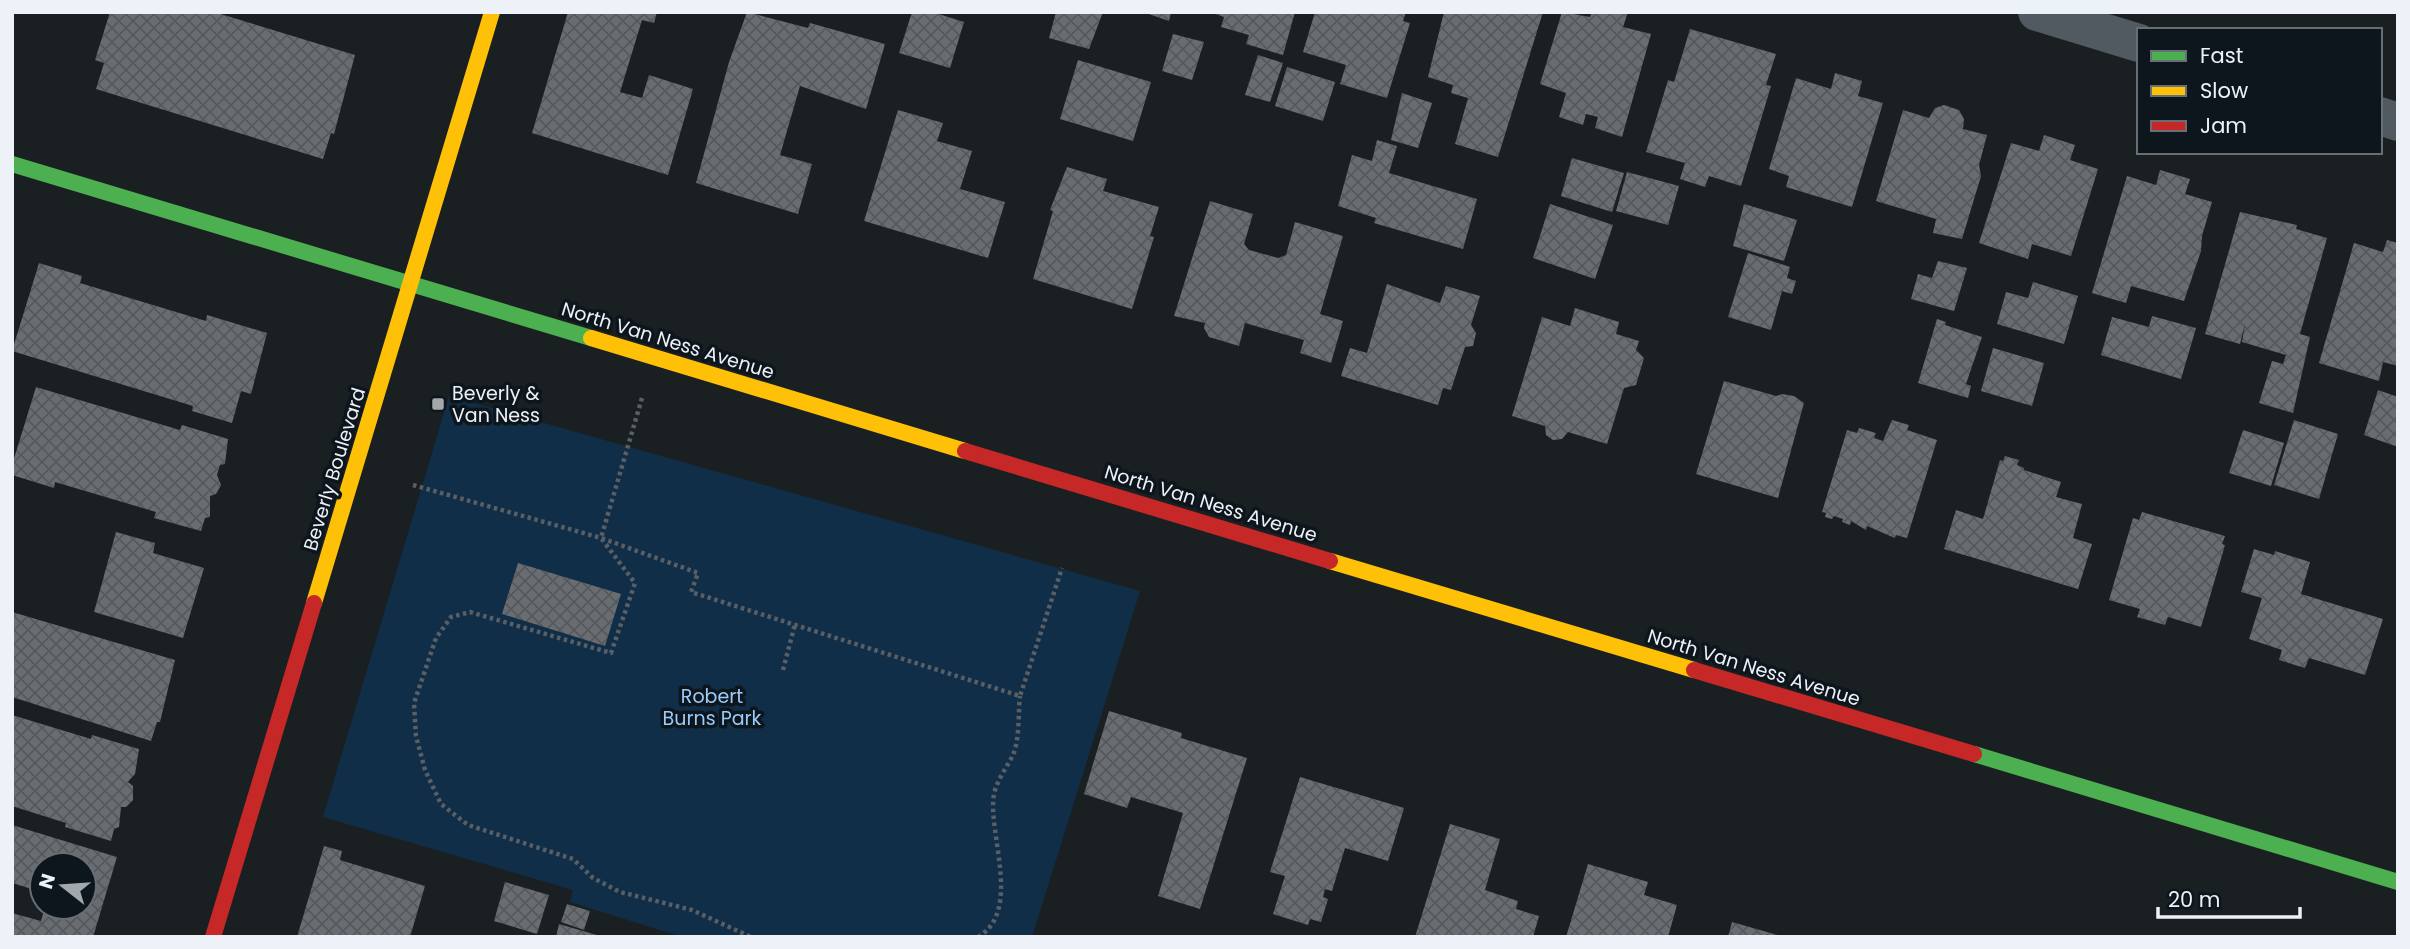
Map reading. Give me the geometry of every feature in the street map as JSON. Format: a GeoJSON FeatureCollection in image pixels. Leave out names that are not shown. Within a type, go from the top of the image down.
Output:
{"type":"FeatureCollection","features":[{"type":"Feature","properties":{"kind":"street","name":"Beverly Boulevard"},"geometry":{"type":"LineString","coordinates":[[213,937],[412,285],[492,12]]}},
{"type":"Feature","properties":{"kind":"street"},"geometry":{"type":"LineString","coordinates":[[2037,12],[2137,42]]}},
{"type":"Feature","properties":{"kind":"street","name":"North Van Ness Avenue"},"geometry":{"type":"LineString","coordinates":[[12,164],[2398,882]]}},
{"type":"Feature","properties":{"kind":"path"},"geometry":{"type":"LineString","coordinates":[[601,538],[655,358]]}},
{"type":"Feature","properties":{"kind":"path"},"geometry":{"type":"LineString","coordinates":[[413,485],[601,538],[698,573],[691,592],[1020,696]]}},
{"type":"Feature","properties":{"kind":"path"},"geometry":{"type":"LineString","coordinates":[[601,538],[635,583],[611,653],[470,612],[451,617],[436,638],[414,703],[416,736],[425,770],[441,804],[468,825],[573,859],[593,878],[620,892],[692,910],[751,937]]}},
{"type":"Feature","properties":{"kind":"path"},"geometry":{"type":"LineString","coordinates":[[978,937],[984,933],[999,909],[1000,851],[992,824],[995,792],[1014,752],[1020,696],[1062,568]]}},
{"type":"Feature","properties":{"kind":"path"},"geometry":{"type":"LineString","coordinates":[[783,670],[795,624]]}},
{"type":"Feature","properties":{"kind":"green space","name":"Robert Burns Park"},"geometry":{"type":"Polygon","coordinates":[[[449,396],[1140,591],[1032,937],[682,937],[570,902],[573,890],[323,817],[449,396]]]}},
{"type":"Feature","properties":{"kind":"building"},"geometry":{"type":"Polygon","coordinates":[[[110,12],[214,12],[355,55],[334,134],[331,133],[323,159],[96,89],[104,63],[95,60],[110,12]]]}},
{"type":"Feature","properties":{"kind":"building"},"geometry":{"type":"Polygon","coordinates":[[[568,12],[657,12],[654,23],[642,20],[620,92],[642,98],[649,75],[693,89],[668,175],[532,133],[568,12]]]}},
{"type":"Feature","properties":{"kind":"building"},"geometry":{"type":"Polygon","coordinates":[[[747,12],[808,28],[810,23],[885,44],[866,109],[800,86],[780,155],[812,164],[798,214],[696,183],[729,62],[747,12]]]}},
{"type":"Feature","properties":{"kind":"building"},"geometry":{"type":"Polygon","coordinates":[[[912,12],[932,12],[964,22],[950,68],[899,53],[912,12]]]}},
{"type":"Feature","properties":{"kind":"building"},"geometry":{"type":"Polygon","coordinates":[[[1056,12],[1103,12],[1089,49],[1049,38],[1056,12]]]}},
{"type":"Feature","properties":{"kind":"building"},"geometry":{"type":"Polygon","coordinates":[[[1143,12],[1171,12],[1169,21],[1143,12]]]}},
{"type":"Feature","properties":{"kind":"building"},"geometry":{"type":"Polygon","coordinates":[[[1210,12],[1295,12],[1283,55],[1246,44],[1249,35],[1221,27],[1224,17],[1210,12]]]}},
{"type":"Feature","properties":{"kind":"building"},"geometry":{"type":"Polygon","coordinates":[[[1315,12],[1406,12],[1403,21],[1410,23],[1387,98],[1340,84],[1346,65],[1303,52],[1315,12]]]}},
{"type":"Feature","properties":{"kind":"building"},"geometry":{"type":"Polygon","coordinates":[[[1444,12],[1543,12],[1498,157],[1455,144],[1468,98],[1451,93],[1453,85],[1428,77],[1444,12]]]}},
{"type":"Feature","properties":{"kind":"building"},"geometry":{"type":"Polygon","coordinates":[[[1562,12],[1590,17],[1592,12],[1628,12],[1623,27],[1651,34],[1622,137],[1595,128],[1598,117],[1586,114],[1583,125],[1559,117],[1566,93],[1540,84],[1562,12]]]}},
{"type":"Feature","properties":{"kind":"building"},"geometry":{"type":"Polygon","coordinates":[[[1690,29],[1776,54],[1766,85],[1771,86],[1741,186],[1709,176],[1705,187],[1680,179],[1685,163],[1646,152],[1668,80],[1674,82],[1690,29]]]}},
{"type":"Feature","properties":{"kind":"building"},"geometry":{"type":"Polygon","coordinates":[[[1173,34],[1204,42],[1192,80],[1162,71],[1173,34]]]}},
{"type":"Feature","properties":{"kind":"building"},"geometry":{"type":"Polygon","coordinates":[[[1258,55],[1283,63],[1270,102],[1245,95],[1258,55]]]}},
{"type":"Feature","properties":{"kind":"building"},"geometry":{"type":"Polygon","coordinates":[[[1078,60],[1151,82],[1133,141],[1060,119],[1078,60]]]}},
{"type":"Feature","properties":{"kind":"building"},"geometry":{"type":"Polygon","coordinates":[[[1287,67],[1335,82],[1323,121],[1275,106],[1287,67]]]}},
{"type":"Feature","properties":{"kind":"building"},"geometry":{"type":"Polygon","coordinates":[[[1835,73],[1862,81],[1858,96],[1883,103],[1852,207],[1786,187],[1789,176],[1769,169],[1796,78],[1831,89],[1835,73]]]}},
{"type":"Feature","properties":{"kind":"building"},"geometry":{"type":"Polygon","coordinates":[[[1402,93],[1432,103],[1418,148],[1391,140],[1402,93]]]}},
{"type":"Feature","properties":{"kind":"building"},"geometry":{"type":"Polygon","coordinates":[[[1944,105],[1959,110],[1964,119],[1963,129],[1987,135],[1979,165],[1981,176],[1962,239],[1933,233],[1936,219],[1876,201],[1903,110],[1929,118],[1935,108],[1944,105]]]}},
{"type":"Feature","properties":{"kind":"building"},"geometry":{"type":"Polygon","coordinates":[[[898,110],[943,123],[937,141],[972,151],[960,189],[1005,202],[988,258],[864,221],[898,110]]]}},
{"type":"Feature","properties":{"kind":"building"},"geometry":{"type":"Polygon","coordinates":[[[2044,135],[2075,145],[2070,160],[2098,169],[2071,256],[2032,244],[2028,259],[1979,243],[2011,143],[2039,151],[2044,135]]]}},
{"type":"Feature","properties":{"kind":"building"},"geometry":{"type":"Polygon","coordinates":[[[1377,140],[1397,146],[1389,173],[1477,199],[1463,249],[1374,223],[1376,218],[1338,206],[1352,155],[1372,161],[1377,140]]]}},
{"type":"Feature","properties":{"kind":"building"},"geometry":{"type":"Polygon","coordinates":[[[1572,158],[1624,173],[1612,212],[1561,196],[1572,158]]]}},
{"type":"Feature","properties":{"kind":"building"},"geometry":{"type":"Polygon","coordinates":[[[1067,167],[1107,179],[1103,191],[1159,207],[1150,236],[1154,237],[1132,309],[1033,279],[1053,211],[1050,210],[1067,167]]]}},
{"type":"Feature","properties":{"kind":"building"},"geometry":{"type":"Polygon","coordinates":[[[2160,170],[2190,179],[2185,194],[2212,202],[2202,236],[2201,251],[2184,301],[2131,286],[2126,303],[2092,293],[2127,176],[2156,185],[2160,170]]]}},
{"type":"Feature","properties":{"kind":"building"},"geometry":{"type":"Polygon","coordinates":[[[1627,172],[1679,186],[1668,225],[1616,211],[1627,172]]]}},
{"type":"Feature","properties":{"kind":"building"},"geometry":{"type":"Polygon","coordinates":[[[1210,201],[1253,214],[1244,244],[1249,250],[1278,258],[1286,255],[1295,222],[1343,236],[1320,314],[1343,321],[1331,363],[1300,353],[1304,340],[1245,323],[1239,346],[1209,337],[1204,328],[1205,323],[1174,316],[1210,201]]]}},
{"type":"Feature","properties":{"kind":"building"},"geometry":{"type":"Polygon","coordinates":[[[1550,204],[1613,225],[1595,279],[1533,258],[1550,204]]]}},
{"type":"Feature","properties":{"kind":"building"},"geometry":{"type":"Polygon","coordinates":[[[1744,204],[1797,220],[1784,261],[1733,246],[1744,204]]]}},
{"type":"Feature","properties":{"kind":"building"},"geometry":{"type":"Polygon","coordinates":[[[2240,212],[2297,225],[2296,229],[2327,238],[2300,334],[2310,337],[2293,413],[2259,403],[2272,361],[2283,364],[2286,355],[2242,342],[2245,324],[2240,344],[2205,334],[2240,212]]]}},
{"type":"Feature","properties":{"kind":"building"},"geometry":{"type":"Polygon","coordinates":[[[2387,240],[2398,243],[2398,366],[2383,362],[2379,381],[2319,363],[2354,243],[2383,252],[2387,240]]]}},
{"type":"Feature","properties":{"kind":"building"},"geometry":{"type":"Polygon","coordinates":[[[1748,253],[1790,267],[1787,278],[1796,281],[1792,294],[1782,291],[1771,330],[1728,317],[1748,253]]]}},
{"type":"Feature","properties":{"kind":"building"},"geometry":{"type":"Polygon","coordinates":[[[1938,261],[1967,268],[1954,311],[1911,299],[1918,274],[1932,278],[1938,261]]]}},
{"type":"Feature","properties":{"kind":"building"},"geometry":{"type":"Polygon","coordinates":[[[39,263],[82,276],[80,283],[206,321],[207,315],[267,333],[251,394],[241,391],[232,423],[192,411],[193,406],[12,351],[39,263]]]}},
{"type":"Feature","properties":{"kind":"building"},"geometry":{"type":"Polygon","coordinates":[[[2033,282],[2078,296],[2064,344],[1997,324],[2006,292],[2028,298],[2033,282]]]}},
{"type":"Feature","properties":{"kind":"building"},"geometry":{"type":"Polygon","coordinates":[[[1387,284],[1440,303],[1446,286],[1480,296],[1471,325],[1476,333],[1473,346],[1465,347],[1451,390],[1443,388],[1438,405],[1341,376],[1350,348],[1367,353],[1387,284]]]}},
{"type":"Feature","properties":{"kind":"building"},"geometry":{"type":"Polygon","coordinates":[[[1575,308],[1619,322],[1616,334],[1639,341],[1636,350],[1644,358],[1636,385],[1624,388],[1607,444],[1568,432],[1562,439],[1553,440],[1546,435],[1545,426],[1512,416],[1542,317],[1570,326],[1575,308]]]}},
{"type":"Feature","properties":{"kind":"building"},"geometry":{"type":"Polygon","coordinates":[[[2152,316],[2196,328],[2181,379],[2101,355],[2112,317],[2149,327],[2152,316]]]}},
{"type":"Feature","properties":{"kind":"building"},"geometry":{"type":"Polygon","coordinates":[[[1937,319],[1946,322],[1945,325],[1982,337],[1966,384],[1971,386],[1968,398],[1918,383],[1937,319]]]}},
{"type":"Feature","properties":{"kind":"building"},"geometry":{"type":"Polygon","coordinates":[[[1993,348],[2044,363],[2032,406],[1981,391],[1993,348]]]}},
{"type":"Feature","properties":{"kind":"building"},"geometry":{"type":"Polygon","coordinates":[[[1724,381],[1776,396],[1794,396],[1804,403],[1778,498],[1696,474],[1724,381]]]}},
{"type":"Feature","properties":{"kind":"building"},"geometry":{"type":"Polygon","coordinates":[[[36,387],[180,430],[182,425],[228,439],[225,464],[220,465],[217,475],[221,485],[216,494],[210,496],[210,517],[205,518],[201,531],[154,518],[156,512],[55,482],[54,488],[12,475],[12,465],[36,387]]]}},
{"type":"Feature","properties":{"kind":"building"},"geometry":{"type":"Polygon","coordinates":[[[2378,390],[2398,397],[2398,447],[2364,435],[2378,390]]]}},
{"type":"Feature","properties":{"kind":"building"},"geometry":{"type":"Polygon","coordinates":[[[1892,420],[1909,425],[1907,430],[1937,440],[1907,538],[1896,535],[1895,538],[1867,526],[1866,530],[1851,521],[1850,525],[1834,516],[1832,519],[1825,517],[1826,513],[1822,512],[1847,430],[1857,433],[1859,428],[1876,433],[1874,438],[1883,441],[1892,420]]]}},
{"type":"Feature","properties":{"kind":"building"},"geometry":{"type":"Polygon","coordinates":[[[2294,420],[2338,434],[2319,499],[2274,485],[2294,420]]]}},
{"type":"Feature","properties":{"kind":"building"},"geometry":{"type":"Polygon","coordinates":[[[2243,430],[2284,443],[2271,486],[2229,473],[2243,430]]]}},
{"type":"Feature","properties":{"kind":"building"},"geometry":{"type":"Polygon","coordinates":[[[2005,456],[2019,460],[2017,465],[2024,470],[2061,482],[2056,497],[2082,504],[2073,538],[2092,544],[2078,589],[1944,549],[1956,510],[1983,519],[2000,460],[2003,461],[2005,456]]]}},
{"type":"Feature","properties":{"kind":"building"},"geometry":{"type":"Polygon","coordinates":[[[2142,512],[2225,536],[2222,544],[2225,545],[2201,627],[2168,617],[2165,625],[2137,617],[2140,609],[2109,600],[2133,518],[2139,520],[2142,512]]]}},
{"type":"Feature","properties":{"kind":"building"},"geometry":{"type":"Polygon","coordinates":[[[116,532],[155,543],[153,553],[204,568],[183,638],[94,612],[116,532]]]}},
{"type":"Feature","properties":{"kind":"building"},"geometry":{"type":"Polygon","coordinates":[[[2254,549],[2274,555],[2275,551],[2310,562],[2301,594],[2383,619],[2365,675],[2309,658],[2305,668],[2279,660],[2282,650],[2249,639],[2262,598],[2241,592],[2254,549]]]}},
{"type":"Feature","properties":{"kind":"building"},"geometry":{"type":"Polygon","coordinates":[[[518,563],[621,594],[605,646],[502,614],[518,563]]]}},
{"type":"Feature","properties":{"kind":"building"},"geometry":{"type":"Polygon","coordinates":[[[12,612],[175,660],[160,722],[157,722],[151,741],[12,697],[12,612]]]}},
{"type":"Feature","properties":{"kind":"building"},"geometry":{"type":"Polygon","coordinates":[[[1109,711],[1182,733],[1181,738],[1247,758],[1200,909],[1158,896],[1183,813],[1131,797],[1127,808],[1084,794],[1109,711]]]}},
{"type":"Feature","properties":{"kind":"building"},"geometry":{"type":"Polygon","coordinates":[[[12,715],[91,739],[92,735],[139,749],[135,774],[128,782],[133,786],[133,800],[126,807],[121,807],[119,827],[114,829],[111,841],[65,827],[66,823],[12,806],[12,715]]]}},
{"type":"Feature","properties":{"kind":"building"},"geometry":{"type":"Polygon","coordinates":[[[1300,777],[1404,808],[1388,861],[1345,848],[1332,891],[1325,889],[1323,897],[1328,899],[1321,922],[1310,919],[1308,925],[1273,914],[1285,876],[1270,872],[1300,777]]]}},
{"type":"Feature","properties":{"kind":"building"},"geometry":{"type":"Polygon","coordinates":[[[1450,824],[1500,839],[1485,890],[1518,901],[1516,909],[1539,916],[1533,937],[1415,937],[1450,824]]]}},
{"type":"Feature","properties":{"kind":"building"},"geometry":{"type":"Polygon","coordinates":[[[12,825],[97,851],[28,851],[28,888],[12,883],[12,825]]]}},
{"type":"Feature","properties":{"kind":"building"},"geometry":{"type":"Polygon","coordinates":[[[324,846],[342,851],[340,860],[425,886],[410,937],[297,937],[324,846]]]}},
{"type":"Feature","properties":{"kind":"building"},"geometry":{"type":"Polygon","coordinates":[[[98,851],[117,857],[98,920],[98,851]]]}},
{"type":"Feature","properties":{"kind":"building"},"geometry":{"type":"Polygon","coordinates":[[[1588,864],[1648,882],[1644,895],[1677,905],[1668,937],[1566,937],[1588,864]]]}},
{"type":"Feature","properties":{"kind":"building"},"geometry":{"type":"Polygon","coordinates":[[[505,882],[549,895],[537,934],[494,921],[505,882]]]}},
{"type":"Feature","properties":{"kind":"building"},"geometry":{"type":"Polygon","coordinates":[[[567,904],[590,911],[584,930],[561,922],[567,904]]]}},
{"type":"Feature","properties":{"kind":"building"},"geometry":{"type":"Polygon","coordinates":[[[12,913],[28,917],[28,921],[98,921],[93,937],[12,937],[12,913]]]}},
{"type":"Feature","properties":{"kind":"building"},"geometry":{"type":"Polygon","coordinates":[[[1732,922],[1781,936],[1728,937],[1732,922]]]}},
{"type":"Feature","properties":{"kind":"building"},"geometry":{"type":"Polygon","coordinates":[[[559,924],[600,936],[600,937],[556,937],[559,924]]]}},
{"type":"Feature","properties":{"kind":"traffic: fast"},"geometry":{"type":"LineString","coordinates":[[12,164],[591,338]]}},
{"type":"Feature","properties":{"kind":"traffic: fast"},"geometry":{"type":"LineString","coordinates":[[1974,754],[2398,882]]}},
{"type":"Feature","properties":{"kind":"traffic: slow"},"geometry":{"type":"LineString","coordinates":[[314,603],[492,12]]}},
{"type":"Feature","properties":{"kind":"traffic: slow"},"geometry":{"type":"LineString","coordinates":[[591,338],[965,451]]}},
{"type":"Feature","properties":{"kind":"traffic: slow"},"geometry":{"type":"LineString","coordinates":[[1330,561],[1694,670]]}},
{"type":"Feature","properties":{"kind":"traffic: jam"},"geometry":{"type":"LineString","coordinates":[[965,451],[1330,561]]}},
{"type":"Feature","properties":{"kind":"traffic: jam"},"geometry":{"type":"LineString","coordinates":[[213,937],[314,603]]}},
{"type":"Feature","properties":{"kind":"traffic: jam"},"geometry":{"type":"LineString","coordinates":[[1694,670],[1974,754]]}},
{"type":"Feature","properties":{"kind":"place","name":"Beverly & Van Ness"},"geometry":{"type":"Point","coordinates":[438,404]}}]}
